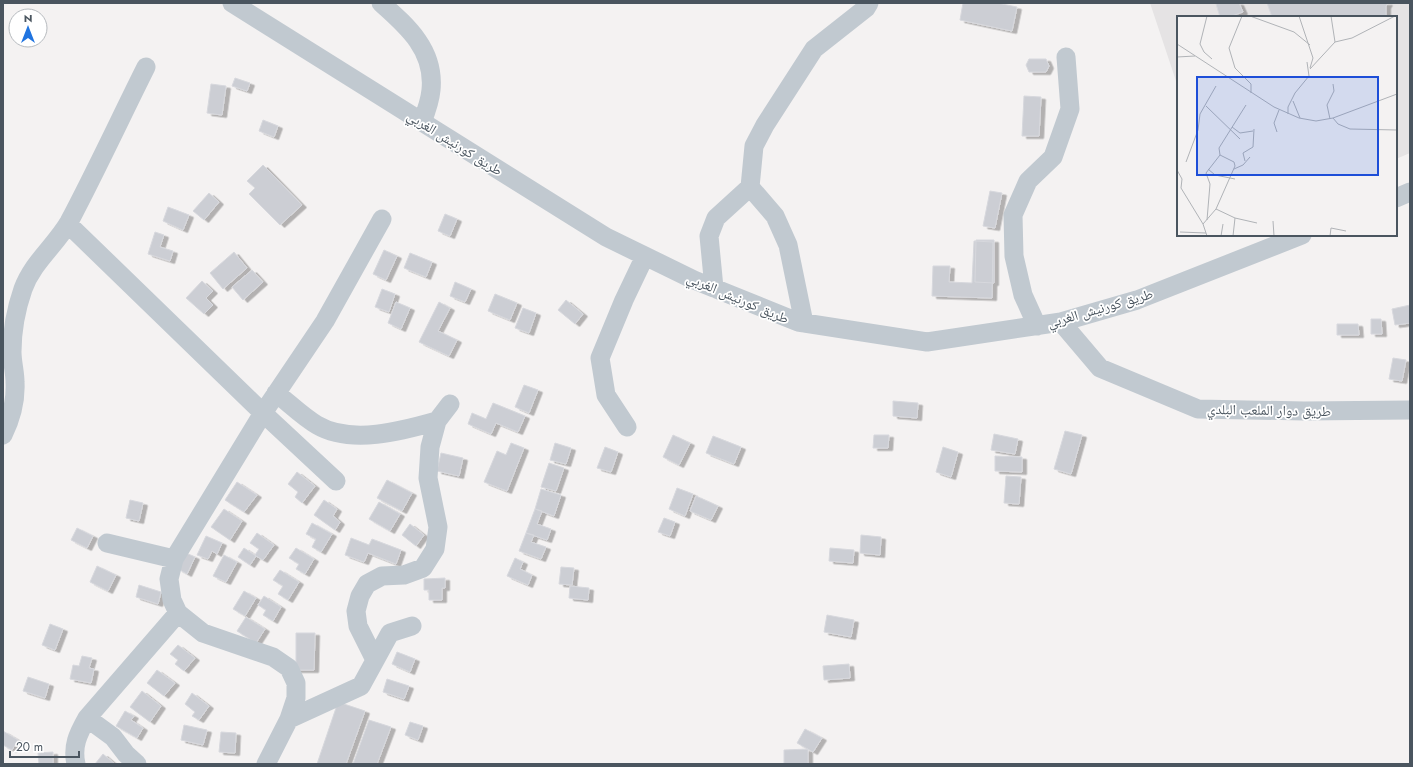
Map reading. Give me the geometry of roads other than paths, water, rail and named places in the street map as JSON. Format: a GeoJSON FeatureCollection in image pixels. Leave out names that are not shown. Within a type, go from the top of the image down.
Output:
{"type":"FeatureCollection","features":[{"type":"Feature","properties":{"kind":"street","name":"طريق كورنيش الغربي"},"geometry":{"type":"LineString","coordinates":[[232,3],[606,237],[694,280],[798,322],[927,342],[1061,322],[1137,300],[1299,236]]}},
{"type":"Feature","properties":{"kind":"street"},"geometry":{"type":"LineString","coordinates":[[381,3],[409,30],[419,42],[426,56],[430,71],[431,89],[422,122]]}},
{"type":"Feature","properties":{"kind":"street"},"geometry":{"type":"LineString","coordinates":[[714,288],[709,236],[716,218],[750,187],[754,146],[765,125],[814,49],[866,8],[870,3]]}},
{"type":"Feature","properties":{"kind":"street"},"geometry":{"type":"LineString","coordinates":[[1037,326],[1023,295],[1014,256],[1013,215],[1028,181],[1053,157],[1070,109],[1066,57]]}},
{"type":"Feature","properties":{"kind":"street"},"geometry":{"type":"LineString","coordinates":[[3,435],[12,414],[15,398],[16,382],[12,352],[18,304],[29,275],[68,224],[146,67]]}},
{"type":"Feature","properties":{"kind":"street"},"geometry":{"type":"LineString","coordinates":[[750,187],[775,216],[788,245],[804,323]]}},
{"type":"Feature","properties":{"kind":"street"},"geometry":{"type":"LineString","coordinates":[[1397,198],[1410,192]]}},
{"type":"Feature","properties":{"kind":"street"},"geometry":{"type":"LineString","coordinates":[[266,764],[289,719],[296,698],[296,683],[288,668],[273,657],[203,634],[178,613],[172,600],[169,579],[174,559],[263,413],[325,321],[382,219]]}},
{"type":"Feature","properties":{"kind":"street"},"geometry":{"type":"LineString","coordinates":[[68,224],[263,413],[336,481]]}},
{"type":"Feature","properties":{"kind":"street"},"geometry":{"type":"LineString","coordinates":[[627,427],[606,395],[600,358],[624,300],[645,256]]}},
{"type":"Feature","properties":{"kind":"street","name":"طريق دوار الملعب البلدي"},"geometry":{"type":"LineString","coordinates":[[1061,322],[1100,368],[1198,409],[1304,411],[1410,410]]}},
{"type":"Feature","properties":{"kind":"street"},"geometry":{"type":"LineString","coordinates":[[276,393],[317,425],[338,434],[379,435],[410,429],[437,421]]}},
{"type":"Feature","properties":{"kind":"street"},"geometry":{"type":"LineString","coordinates":[[375,660],[358,626],[356,611],[360,596],[367,584],[382,576],[404,576],[423,568],[435,549],[438,527],[428,478],[430,447],[437,421],[450,404]]}},
{"type":"Feature","properties":{"kind":"street"},"geometry":{"type":"LineString","coordinates":[[107,543],[174,559]]}},
{"type":"Feature","properties":{"kind":"street"},"geometry":{"type":"LineString","coordinates":[[76,764],[74,753],[78,735],[87,718],[178,613]]}},
{"type":"Feature","properties":{"kind":"street"},"geometry":{"type":"LineString","coordinates":[[289,719],[361,686],[390,633],[412,626]]}},
{"type":"Feature","properties":{"kind":"street"},"geometry":{"type":"LineString","coordinates":[[87,718],[113,737],[133,763]]}}]}
